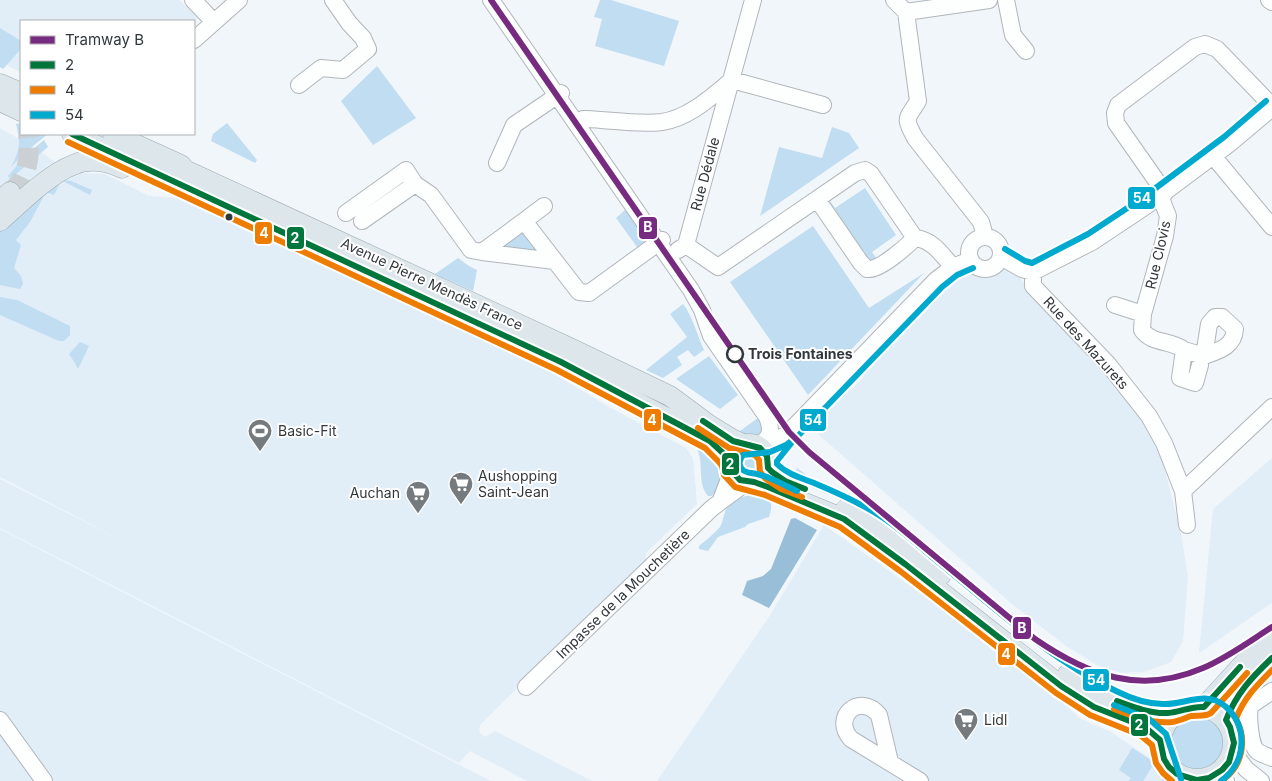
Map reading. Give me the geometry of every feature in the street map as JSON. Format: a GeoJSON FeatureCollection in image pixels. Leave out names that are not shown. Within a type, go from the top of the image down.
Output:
{"type":"FeatureCollection","features":[{"type":"Feature","properties":{"kind":"main road"},"geometry":{"type":"LineString","coordinates":[[0,84],[20,93]]}},
{"type":"Feature","properties":{"kind":"main road"},"geometry":{"type":"LineString","coordinates":[[0,101],[20,111]]}},
{"type":"Feature","properties":{"kind":"main road"},"geometry":{"type":"LineString","coordinates":[[0,212],[77,143],[79,135]]}},
{"type":"Feature","properties":{"kind":"main road","name":"Avenue Pierre Mendès France"},"geometry":{"type":"LineString","coordinates":[[79,135],[172,182],[560,362],[750,464]]}},
{"type":"Feature","properties":{"kind":"main road","name":"Avenue Pierre Mendès France"},"geometry":{"type":"LineString","coordinates":[[115,135],[181,165],[185,170],[670,396],[709,425],[732,439],[750,464]]}},
{"type":"Feature","properties":{"kind":"main road"},"geometry":{"type":"LineString","coordinates":[[0,221],[54,176],[72,165],[80,163],[94,161],[109,163],[154,182],[172,182]]}},
{"type":"Feature","properties":{"kind":"main road"},"geometry":{"type":"LineString","coordinates":[[750,464],[872,521],[1051,664],[1083,684],[1114,700],[1135,708],[1170,713],[1188,707],[1212,709],[1226,720],[1233,735],[1233,752],[1225,766],[1208,779],[1171,774],[1164,759],[1160,740],[1170,713]]}},
{"type":"Feature","properties":{"kind":"main road"},"geometry":{"type":"LineString","coordinates":[[750,464],[844,519],[905,564],[1061,686],[1094,706],[1145,727],[1160,740]]}},
{"type":"Feature","properties":{"kind":"main road"},"geometry":{"type":"LineString","coordinates":[[1204,707],[1245,662],[1272,643]]}},
{"type":"Feature","properties":{"kind":"main road"},"geometry":{"type":"LineString","coordinates":[[1226,720],[1230,705],[1239,692],[1272,658]]}},
{"type":"Feature","properties":{"kind":"street"},"geometry":{"type":"LineString","coordinates":[[193,0],[214,22]]}},
{"type":"Feature","properties":{"kind":"street"},"geometry":{"type":"LineString","coordinates":[[195,39],[238,0]]}},
{"type":"Feature","properties":{"kind":"street"},"geometry":{"type":"LineString","coordinates":[[299,85],[321,68],[343,70],[368,49],[363,38],[349,23],[333,0]]}},
{"type":"Feature","properties":{"kind":"street"},"geometry":{"type":"LineString","coordinates":[[491,0],[669,249],[697,299],[711,336],[767,417],[771,427],[768,437],[750,464]]}},
{"type":"Feature","properties":{"kind":"street"},"geometry":{"type":"LineString","coordinates":[[497,0],[559,94]]}},
{"type":"Feature","properties":{"kind":"street","name":"Rue Dédale"},"geometry":{"type":"LineString","coordinates":[[669,249],[718,123],[732,80],[753,0]]}},
{"type":"Feature","properties":{"kind":"street"},"geometry":{"type":"LineString","coordinates":[[894,0],[906,12],[918,101],[909,113],[907,119],[908,126],[915,138],[981,222],[985,236]]}},
{"type":"Feature","properties":{"kind":"street"},"geometry":{"type":"LineString","coordinates":[[906,12],[989,0]]}},
{"type":"Feature","properties":{"kind":"street"},"geometry":{"type":"LineString","coordinates":[[1006,0],[1013,35],[1026,51]]}},
{"type":"Feature","properties":{"kind":"street","name":"Rue Clovis"},"geometry":{"type":"LineString","coordinates":[[1182,348],[1154,340],[1146,336],[1142,330],[1143,314],[1167,226],[1168,216],[1163,194],[1116,123],[1115,113],[1118,105],[1195,47],[1205,44],[1217,49],[1272,107]]}},
{"type":"Feature","properties":{"kind":"street"},"geometry":{"type":"LineString","coordinates":[[579,122],[587,119],[662,122],[692,110],[707,101],[732,80],[823,105]]}},
{"type":"Feature","properties":{"kind":"street"},"geometry":{"type":"LineString","coordinates":[[497,162],[514,125],[559,94]]}},
{"type":"Feature","properties":{"kind":"street"},"geometry":{"type":"LineString","coordinates":[[1001,257],[1022,269],[1033,272],[1092,242],[1163,194],[1272,107]]}},
{"type":"Feature","properties":{"kind":"street"},"geometry":{"type":"LineString","coordinates":[[1213,156],[1272,227]]}},
{"type":"Feature","properties":{"kind":"street"},"geometry":{"type":"LineString","coordinates":[[346,214],[406,170],[415,184],[431,196],[471,250],[554,261]]}},
{"type":"Feature","properties":{"kind":"street"},"geometry":{"type":"LineString","coordinates":[[524,221],[579,292],[589,293],[669,249],[718,266],[855,173],[865,170],[871,174],[915,238]]}},
{"type":"Feature","properties":{"kind":"street"},"geometry":{"type":"LineString","coordinates":[[362,221],[415,184]]}},
{"type":"Feature","properties":{"kind":"street"},"geometry":{"type":"LineString","coordinates":[[817,199],[861,264],[867,269],[874,269],[915,238],[926,239],[952,267]]}},
{"type":"Feature","properties":{"kind":"street"},"geometry":{"type":"LineString","coordinates":[[482,252],[544,206]]}},
{"type":"Feature","properties":{"kind":"street"},"geometry":{"type":"LineString","coordinates":[[985,236],[995,239],[1001,247],[1001,257],[996,265],[987,269],[977,267],[970,260],[971,244],[980,237],[985,236]]}},
{"type":"Feature","properties":{"kind":"street"},"geometry":{"type":"LineString","coordinates":[[750,464],[786,435],[936,280],[952,267],[970,260]]}},
{"type":"Feature","properties":{"kind":"street","name":"Rue des Mazurets"},"geometry":{"type":"LineString","coordinates":[[1033,272],[1033,286],[1108,364],[1149,416],[1164,443],[1183,491],[1187,525]]}},
{"type":"Feature","properties":{"kind":"street"},"geometry":{"type":"LineString","coordinates":[[1115,305],[1143,314]]}},
{"type":"Feature","properties":{"kind":"street"},"geometry":{"type":"LineString","coordinates":[[1182,348],[1202,361],[1195,383],[1180,378],[1182,348]]}},
{"type":"Feature","properties":{"kind":"street"},"geometry":{"type":"LineString","coordinates":[[1183,491],[1272,407]]}},
{"type":"Feature","properties":{"kind":"street","name":"Impasse de la Mouchetière"},"geometry":{"type":"LineString","coordinates":[[526,687],[721,500],[750,464]]}},
{"type":"Feature","properties":{"kind":"street"},"geometry":{"type":"LineString","coordinates":[[1272,691],[1250,706],[1249,712],[1253,745],[1256,750],[1272,758]]}},
{"type":"Feature","properties":{"kind":"street"},"geometry":{"type":"LineString","coordinates":[[0,720],[44,781]]}},
{"type":"Feature","properties":{"kind":"street"},"geometry":{"type":"LineString","coordinates":[[1233,752],[1246,770],[1261,781]]}},
{"type":"Feature","properties":{"kind":"street"},"geometry":{"type":"LineString","coordinates":[[890,762],[920,781]]}},
{"type":"Feature","properties":{"kind":"shaded area"},"geometry":{"type":"Polygon","coordinates":[[[0,0],[179,0],[197,17],[195,24],[195,20],[20,20],[20,72],[0,62],[0,0]]]}},
{"type":"Feature","properties":{"kind":"shaded area"},"geometry":{"type":"Polygon","coordinates":[[[600,0],[611,0],[679,21],[664,66],[595,46],[602,19],[594,17],[600,0]]]}},
{"type":"Feature","properties":{"kind":"shaded area"},"geometry":{"type":"Polygon","coordinates":[[[0,28],[20,40],[20,50],[3,69],[0,67],[0,28]]]}},
{"type":"Feature","properties":{"kind":"shaded area"},"geometry":{"type":"Polygon","coordinates":[[[377,66],[416,118],[373,145],[341,101],[377,66]]]}},
{"type":"Feature","properties":{"kind":"shaded area"},"geometry":{"type":"Polygon","coordinates":[[[20,123],[20,135],[47,135],[23,154],[11,167],[19,146],[16,124],[20,123]]]}},
{"type":"Feature","properties":{"kind":"shaded area"},"geometry":{"type":"Polygon","coordinates":[[[227,123],[257,160],[255,163],[211,141],[213,134],[227,123]]]}},
{"type":"Feature","properties":{"kind":"shaded area"},"geometry":{"type":"Polygon","coordinates":[[[832,127],[849,133],[859,148],[760,216],[779,147],[822,158],[832,127]]]}},
{"type":"Feature","properties":{"kind":"shaded area"},"geometry":{"type":"Polygon","coordinates":[[[0,128],[40,151],[70,173],[105,174],[149,196],[180,198],[231,221],[242,218],[445,313],[609,407],[686,448],[693,458],[697,504],[646,553],[646,560],[480,725],[479,732],[485,737],[495,731],[592,781],[527,781],[470,751],[459,763],[0,528],[0,479],[131,545],[0,477],[0,128]]]}},
{"type":"Feature","properties":{"kind":"shaded area"},"geometry":{"type":"Polygon","coordinates":[[[44,140],[48,147],[10,179],[8,176],[26,155],[44,140]]]}},
{"type":"Feature","properties":{"kind":"shaded area"},"geometry":{"type":"Polygon","coordinates":[[[63,180],[71,181],[92,190],[90,195],[63,181],[54,195],[46,192],[30,222],[16,240],[21,245],[14,268],[21,276],[23,284],[20,289],[0,285],[0,231],[39,191],[47,185],[63,180]]]}},
{"type":"Feature","properties":{"kind":"shaded area"},"geometry":{"type":"Polygon","coordinates":[[[865,188],[896,235],[872,252],[878,260],[870,265],[826,203],[829,200],[835,208],[865,188]]]}},
{"type":"Feature","properties":{"kind":"shaded area"},"geometry":{"type":"Polygon","coordinates":[[[625,210],[647,240],[641,247],[637,247],[616,218],[625,210]]]}},
{"type":"Feature","properties":{"kind":"shaded area"},"geometry":{"type":"Polygon","coordinates":[[[813,226],[869,308],[924,273],[808,395],[730,282],[813,226]]]}},
{"type":"Feature","properties":{"kind":"shaded area"},"geometry":{"type":"Polygon","coordinates":[[[517,232],[524,234],[536,251],[532,253],[504,252],[499,244],[517,232]]]}},
{"type":"Feature","properties":{"kind":"shaded area"},"geometry":{"type":"Polygon","coordinates":[[[458,258],[477,270],[473,291],[435,274],[458,258]]]}},
{"type":"Feature","properties":{"kind":"shaded area"},"geometry":{"type":"Polygon","coordinates":[[[994,263],[1017,275],[1120,390],[1145,424],[1161,455],[1181,534],[1188,577],[1183,641],[1171,662],[1144,672],[1122,673],[1097,665],[1066,646],[1012,604],[819,435],[813,421],[842,392],[851,390],[863,378],[861,371],[941,280],[954,271],[994,263]]]}},
{"type":"Feature","properties":{"kind":"shaded area"},"geometry":{"type":"Polygon","coordinates":[[[0,297],[17,300],[70,326],[70,335],[64,341],[59,341],[0,315],[0,297]]]}},
{"type":"Feature","properties":{"kind":"shaded area"},"geometry":{"type":"Polygon","coordinates":[[[683,304],[692,320],[704,350],[694,357],[688,350],[677,357],[682,365],[663,378],[646,370],[687,337],[670,314],[683,304]]]}},
{"type":"Feature","properties":{"kind":"shaded area"},"geometry":{"type":"Polygon","coordinates":[[[80,342],[89,346],[78,369],[69,354],[80,342]]]}},
{"type":"Feature","properties":{"kind":"shaded area"},"geometry":{"type":"Polygon","coordinates":[[[709,356],[738,395],[720,409],[676,379],[709,356]]]}},
{"type":"Feature","properties":{"kind":"shaded area"},"geometry":{"type":"Polygon","coordinates":[[[762,415],[768,424],[760,438],[753,439],[740,431],[762,415]]]}},
{"type":"Feature","properties":{"kind":"shaded area"},"geometry":{"type":"Polygon","coordinates":[[[693,443],[709,452],[717,463],[720,475],[718,486],[712,496],[708,496],[704,490],[699,456],[693,443]]]}},
{"type":"Feature","properties":{"kind":"shaded area"},"geometry":{"type":"Polygon","coordinates":[[[746,454],[754,454],[759,459],[757,470],[746,472],[741,467],[741,459],[746,454]]]}},
{"type":"Feature","properties":{"kind":"shaded area"},"geometry":{"type":"Polygon","coordinates":[[[1272,458],[1272,603],[1199,653],[1213,509],[1272,458]]]}},
{"type":"Feature","properties":{"kind":"shaded area"},"geometry":{"type":"Polygon","coordinates":[[[797,468],[830,491],[829,495],[792,479],[797,468]]]}},
{"type":"Feature","properties":{"kind":"shaded area"},"geometry":{"type":"Polygon","coordinates":[[[755,494],[765,497],[770,501],[769,517],[718,537],[708,551],[699,549],[699,546],[720,527],[725,512],[730,505],[742,497],[755,494]]]}},
{"type":"Feature","properties":{"kind":"shaded area"},"geometry":{"type":"Polygon","coordinates":[[[795,518],[817,530],[769,608],[742,595],[747,581],[763,576],[771,569],[791,519],[795,518]]]}},
{"type":"Feature","properties":{"kind":"shaded area"},"geometry":{"type":"Polygon","coordinates":[[[824,525],[929,599],[1032,676],[1081,719],[1111,732],[1151,759],[1159,769],[1162,781],[657,781],[769,617],[824,525]]]}},
{"type":"Feature","properties":{"kind":"shaded area"},"geometry":{"type":"Polygon","coordinates":[[[0,529],[491,781],[0,781],[0,529]]]}},
{"type":"Feature","properties":{"kind":"shaded area"},"geometry":{"type":"Polygon","coordinates":[[[1197,714],[1208,716],[1221,727],[1226,743],[1224,754],[1213,767],[1197,772],[1186,770],[1173,759],[1168,743],[1170,732],[1181,719],[1197,714]]]}},
{"type":"Feature","properties":{"kind":"shaded area"},"geometry":{"type":"Polygon","coordinates":[[[1132,748],[1151,760],[1153,765],[1143,781],[1129,781],[1131,778],[1119,770],[1132,748]]]}},
{"type":"Feature","properties":{"kind":"tunnel"},"geometry":{"type":"LineString","coordinates":[[10,192],[20,182],[26,170],[29,152],[28,135]]}},
{"type":"Feature","properties":{"kind":"tram line","name":"B"},"geometry":{"type":"LineString","coordinates":[[491,0],[789,432],[809,452],[1035,639],[1055,652],[1095,672],[1116,678],[1158,680],[1180,676],[1212,664],[1272,627]]}},
{"type":"Feature","properties":{"kind":"transit line","name":"54"},"geometry":{"type":"LineString","coordinates":[[1005,249],[1032,263],[1088,234],[1141,199],[1224,137],[1266,101]]}},
{"type":"Feature","properties":{"kind":"transit line","name":"2"},"geometry":{"type":"LineString","coordinates":[[74,135],[561,362],[710,441],[725,455],[730,462],[732,471],[740,480],[768,487],[844,519],[905,564],[1061,686],[1094,707],[1145,727],[1160,740],[1164,759],[1177,774],[1197,780],[1209,778],[1222,770],[1229,762],[1234,743],[1226,720],[1245,686],[1272,658]]}},
{"type":"Feature","properties":{"kind":"transit line","name":"4"},"geometry":{"type":"LineString","coordinates":[[68,142],[557,370],[705,448],[722,466],[724,475],[735,487],[765,495],[840,527],[900,571],[1056,693],[1090,715],[1140,735],[1152,745],[1156,763],[1172,781]]}},
{"type":"Feature","properties":{"kind":"transit line","name":"54"},"geometry":{"type":"LineString","coordinates":[[973,268],[957,275],[942,287],[793,441],[777,461],[777,464],[790,473],[850,499],[885,519],[1020,629],[1066,663],[1091,678],[1121,694],[1145,702],[1171,704],[1195,699],[1210,699],[1225,706],[1238,724],[1241,734],[1241,745],[1236,765],[1221,781]]}},
{"type":"Feature","properties":{"kind":"transit line","name":"2"},"geometry":{"type":"LineString","coordinates":[[703,421],[733,441],[760,448],[767,456],[768,468],[772,472],[785,481],[805,489]]}},
{"type":"Feature","properties":{"kind":"transit line","name":"4"},"geometry":{"type":"LineString","coordinates":[[698,428],[729,448],[755,455],[759,460],[760,472],[766,479],[781,489],[802,497]]}},
{"type":"Feature","properties":{"kind":"transit line","name":"54"},"geometry":{"type":"LineString","coordinates":[[797,491],[767,477],[745,472],[741,467],[740,460],[743,455],[770,452],[786,445],[800,434]]}},
{"type":"Feature","properties":{"kind":"transit line","name":"2"},"geometry":{"type":"LineString","coordinates":[[1117,701],[1142,710],[1162,713],[1204,707],[1240,667]]}},
{"type":"Feature","properties":{"kind":"transit line","name":"4"},"geometry":{"type":"LineString","coordinates":[[1221,781],[1234,769],[1241,753],[1242,736],[1236,719],[1242,705],[1272,670]]}},
{"type":"Feature","properties":{"kind":"transit line","name":"4"},"geometry":{"type":"LineString","coordinates":[[1114,709],[1157,722],[1175,722],[1191,716],[1206,715],[1211,713],[1247,673]]}},
{"type":"Feature","properties":{"kind":"transit line","name":"54"},"geometry":{"type":"LineString","coordinates":[[1114,705],[1149,719],[1166,734],[1181,779]]}},
{"type":"Feature","properties":{"kind":"place","name":"Trois Fontaines"},"geometry":{"type":"Point","coordinates":[735,354]}},
{"type":"Feature","properties":{"kind":"place","name":"Basic-Fit"},"geometry":{"type":"Point","coordinates":[260,452]}},
{"type":"Feature","properties":{"kind":"place","name":"Aushopping Saint-Jean"},"geometry":{"type":"Point","coordinates":[461,505]}},
{"type":"Feature","properties":{"kind":"place","name":"Auchan"},"geometry":{"type":"Point","coordinates":[418,514]}},
{"type":"Feature","properties":{"kind":"place","name":"Lidl"},"geometry":{"type":"Point","coordinates":[966,741]}}]}
